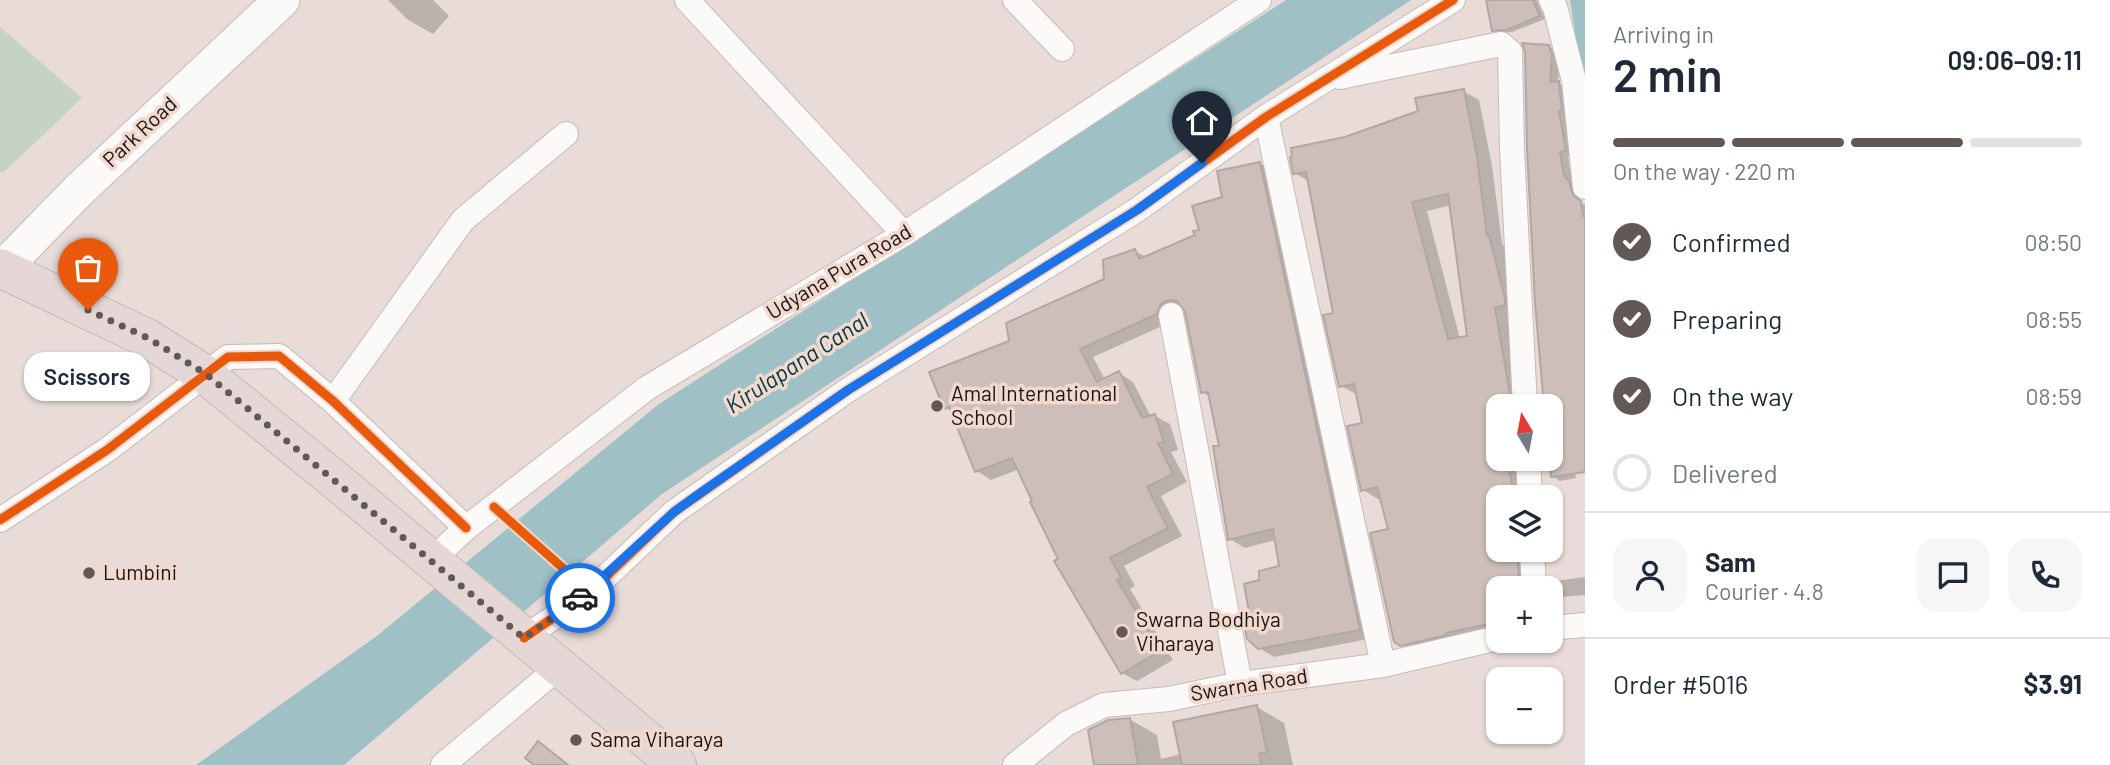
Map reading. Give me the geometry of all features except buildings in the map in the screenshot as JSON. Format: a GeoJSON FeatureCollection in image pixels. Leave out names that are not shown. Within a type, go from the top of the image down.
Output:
{"type":"FeatureCollection","features":[{"type":"Feature","properties":{"kind":"highway"},"geometry":{"type":"LineString","coordinates":[[1,268],[148,338],[206,374],[677,765]]}},
{"type":"Feature","properties":{"kind":"main road","name":"Park Road"},"geometry":{"type":"LineString","coordinates":[[1,268],[89,180],[282,0]]}},
{"type":"Feature","properties":{"kind":"street"},"geometry":{"type":"LineString","coordinates":[[687,0],[904,234]]}},
{"type":"Feature","properties":{"kind":"street"},"geometry":{"type":"LineString","coordinates":[[1015,0],[1062,50]]}},
{"type":"Feature","properties":{"kind":"street","name":"Udyana Pura Road"},"geometry":{"type":"LineString","coordinates":[[434,562],[466,528],[647,388],[904,234],[1259,0]]}},
{"type":"Feature","properties":{"kind":"street"},"geometry":{"type":"LineString","coordinates":[[519,633],[590,592],[674,512],[848,390],[1137,210],[1266,117],[1453,0]]}},
{"type":"Feature","properties":{"kind":"street"},"geometry":{"type":"LineString","coordinates":[[1551,0],[1574,81],[1585,187]]}},
{"type":"Feature","properties":{"kind":"street"},"geometry":{"type":"LineString","coordinates":[[1324,80],[1501,44],[1510,52],[1524,394]]}},
{"type":"Feature","properties":{"kind":"street"},"geometry":{"type":"LineString","coordinates":[[1266,117],[1383,665]]}},
{"type":"Feature","properties":{"kind":"street"},"geometry":{"type":"LineString","coordinates":[[332,401],[463,220],[566,134]]}},
{"type":"Feature","properties":{"kind":"street"},"geometry":{"type":"LineString","coordinates":[[1171,315],[1240,684]]}},
{"type":"Feature","properties":{"kind":"street"},"geometry":{"type":"LineString","coordinates":[[0,520],[107,450],[228,357],[279,356],[332,401],[466,528]]}},
{"type":"Feature","properties":{"kind":"street"},"geometry":{"type":"LineString","coordinates":[[1563,627],[1585,625]]}},
{"type":"Feature","properties":{"kind":"street","name":"Swarna Road"},"geometry":{"type":"LineString","coordinates":[[1015,765],[1066,724],[1104,705],[1169,699],[1240,684],[1383,665],[1486,641]]}},
{"type":"Feature","properties":{"kind":"street"},"geometry":{"type":"LineString","coordinates":[[443,765],[559,667]]}},
{"type":"Feature","properties":{"kind":"green space"},"geometry":{"type":"Polygon","coordinates":[[[0,27],[82,98],[4,172],[0,172],[0,27]]]}},
{"type":"Feature","properties":{"kind":"water","name":"Kirulapana Canal"},"geometry":{"type":"Polygon","coordinates":[[[1286,0],[1411,0],[662,494],[344,765],[196,765],[378,635],[659,404],[1286,0]]]}},
{"type":"Feature","properties":{"kind":"water"},"geometry":{"type":"Polygon","coordinates":[[[1570,0],[1585,0],[1585,98],[1570,0]]]}},
{"type":"Feature","properties":{"kind":"cycle path"},"geometry":{"type":"LineString","coordinates":[[524,638],[590,592],[674,512],[848,390],[1137,210],[1266,117],[1453,0]]}},
{"type":"Feature","properties":{"kind":"cycle path"},"geometry":{"type":"LineString","coordinates":[[0,520],[107,450],[228,357],[279,356],[333,401],[466,528]]}},
{"type":"Feature","properties":{"kind":"cycle path"},"geometry":{"type":"LineString","coordinates":[[494,507],[590,592]]}},
{"type":"Feature","properties":{"kind":"way so far"},"geometry":{"type":"LineString","coordinates":[[88,310],[148,338],[206,374],[524,638],[580,598]]}},
{"type":"Feature","properties":{"kind":"place","name":"Scissors"},"geometry":{"type":"Point","coordinates":[88,310]}},
{"type":"Feature","properties":{"kind":"place","name":"Amal International School"},"geometry":{"type":"Point","coordinates":[937,406]}},
{"type":"Feature","properties":{"kind":"place","name":"Lumbini"},"geometry":{"type":"Point","coordinates":[89,573]}},
{"type":"Feature","properties":{"kind":"place","name":"Swarna Bodhiya Viharaya"},"geometry":{"type":"Point","coordinates":[1122,632]}},
{"type":"Feature","properties":{"kind":"place","name":"Sama Viharaya"},"geometry":{"type":"Point","coordinates":[576,740]}},
{"type":"Feature","properties":{"kind":"route"},"geometry":{"type":"LineString","coordinates":[[580,598],[590,592],[674,512],[696,496],[848,390],[1137,210],[1202,163]]}}]}
